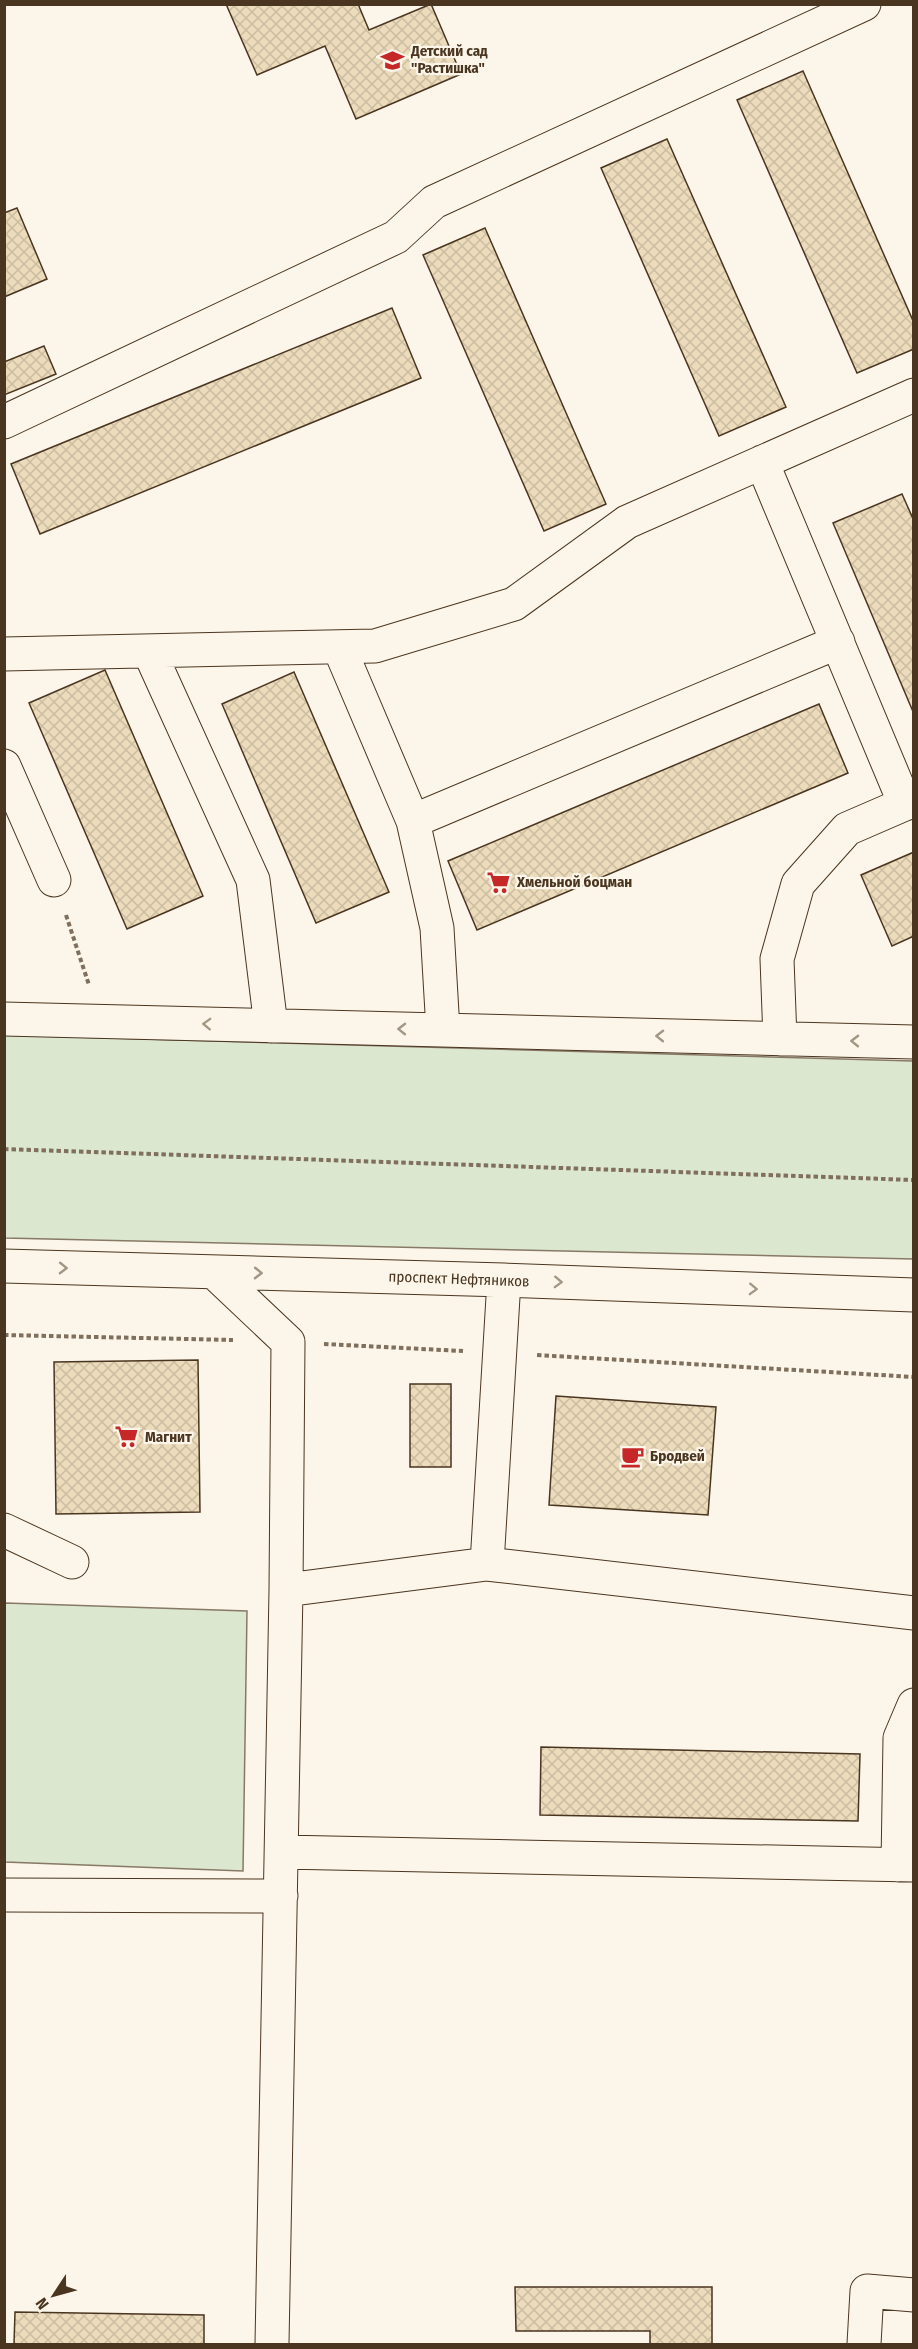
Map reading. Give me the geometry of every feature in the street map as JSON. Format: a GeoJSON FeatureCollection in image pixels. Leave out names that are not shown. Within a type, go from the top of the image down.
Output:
{"type":"FeatureCollection","features":[{"type":"Feature","properties":{"kind":"street"},"geometry":{"type":"LineString","coordinates":[[4,422],[396,237],[434,202],[864,4]]}},
{"type":"Feature","properties":{"kind":"street"},"geometry":{"type":"LineString","coordinates":[[4,654],[375,646],[514,604],[627,522],[914,395]]}},
{"type":"Feature","properties":{"kind":"street"},"geometry":{"type":"LineString","coordinates":[[762,462],[909,802],[847,829],[798,884],[777,959],[780,1039]]}},
{"type":"Feature","properties":{"kind":"street"},"geometry":{"type":"LineString","coordinates":[[413,820],[838,642]]}},
{"type":"Feature","properties":{"kind":"street"},"geometry":{"type":"LineString","coordinates":[[339,647],[413,820],[437,928],[443,1030]]}},
{"type":"Feature","properties":{"kind":"street"},"geometry":{"type":"LineString","coordinates":[[149,651],[253,880],[271,1026]]}},
{"type":"Feature","properties":{"kind":"street"},"geometry":{"type":"LineString","coordinates":[[4,766],[54,880]]}},
{"type":"Feature","properties":{"kind":"street"},"geometry":{"type":"LineString","coordinates":[[4,1019],[914,1042]]}},
{"type":"Feature","properties":{"kind":"street","name":"проспект Нефтяников"},"geometry":{"type":"LineString","coordinates":[[4,1266],[504,1280],[914,1295]]}},
{"type":"Feature","properties":{"kind":"street"},"geometry":{"type":"LineString","coordinates":[[214,1272],[288,1342],[282,1852],[272,2344]]}},
{"type":"Feature","properties":{"kind":"street"},"geometry":{"type":"LineString","coordinates":[[487,1564],[504,1280]]}},
{"type":"Feature","properties":{"kind":"street"},"geometry":{"type":"LineString","coordinates":[[4,1530],[72,1562]]}},
{"type":"Feature","properties":{"kind":"street"},"geometry":{"type":"LineString","coordinates":[[286,1590],[487,1564],[914,1613]]}},
{"type":"Feature","properties":{"kind":"street"},"geometry":{"type":"LineString","coordinates":[[282,1852],[906,1865],[900,1738],[914,1705]]}},
{"type":"Feature","properties":{"kind":"street"},"geometry":{"type":"LineString","coordinates":[[4,1895],[281,1896]]}},
{"type":"Feature","properties":{"kind":"street"},"geometry":{"type":"LineString","coordinates":[[864,2344],[867,2291],[914,2295]]}},
{"type":"Feature","properties":{"kind":"path"},"geometry":{"type":"LineString","coordinates":[[54,880],[101,1021]]}},
{"type":"Feature","properties":{"kind":"path"},"geometry":{"type":"LineString","coordinates":[[4,1149],[914,1180]]}},
{"type":"Feature","properties":{"kind":"path"},"geometry":{"type":"LineString","coordinates":[[4,1335],[288,1342],[914,1377]]}},
{"type":"Feature","properties":{"kind":"green space"},"geometry":{"type":"Polygon","coordinates":[[[4,1035],[913,1061],[913,1259],[5,1238],[4,1035]]]}},
{"type":"Feature","properties":{"kind":"green space"},"geometry":{"type":"Polygon","coordinates":[[[5,1603],[247,1611],[243,1871],[5,1862],[5,1603]]]}},
{"type":"Feature","properties":{"kind":"building","name":"Детский сад \"Растишка\""},"geometry":{"type":"Polygon","coordinates":[[[226,4],[358,4],[369,30],[431,4],[461,74],[356,119],[325,46],[257,75],[226,4]]]}},
{"type":"Feature","properties":{"kind":"building"},"geometry":{"type":"Polygon","coordinates":[[[803,71],[914,323],[914,349],[857,373],[737,100],[803,71]]]}},
{"type":"Feature","properties":{"kind":"building"},"geometry":{"type":"Polygon","coordinates":[[[667,139],[786,407],[719,436],[601,168],[667,139]]]}},
{"type":"Feature","properties":{"kind":"building"},"geometry":{"type":"Polygon","coordinates":[[[17,208],[47,279],[4,297],[4,213],[17,208]]]}},
{"type":"Feature","properties":{"kind":"building"},"geometry":{"type":"Polygon","coordinates":[[[485,228],[606,504],[544,531],[423,255],[485,228]]]}},
{"type":"Feature","properties":{"kind":"building"},"geometry":{"type":"Polygon","coordinates":[[[392,308],[421,378],[40,534],[11,464],[392,308]]]}},
{"type":"Feature","properties":{"kind":"building"},"geometry":{"type":"Polygon","coordinates":[[[44,346],[56,374],[4,395],[4,362],[44,346]]]}},
{"type":"Feature","properties":{"kind":"building"},"geometry":{"type":"Polygon","coordinates":[[[902,494],[914,521],[914,714],[833,523],[902,494]]]}},
{"type":"Feature","properties":{"kind":"building"},"geometry":{"type":"Polygon","coordinates":[[[105,670],[203,896],[127,929],[29,703],[105,670]]]}},
{"type":"Feature","properties":{"kind":"building"},"geometry":{"type":"Polygon","coordinates":[[[294,672],[389,892],[316,923],[222,704],[294,672]]]}},
{"type":"Feature","properties":{"kind":"building"},"geometry":{"type":"Polygon","coordinates":[[[819,704],[848,773],[477,930],[448,861],[819,704]]]}},
{"type":"Feature","properties":{"kind":"building"},"geometry":{"type":"Polygon","coordinates":[[[914,852],[914,936],[892,946],[861,875],[914,852]]]}},
{"type":"Feature","properties":{"kind":"building","name":"Магнит"},"geometry":{"type":"Polygon","coordinates":[[[198,1360],[200,1512],[56,1514],[54,1362],[198,1360]]]}},
{"type":"Feature","properties":{"kind":"building"},"geometry":{"type":"Polygon","coordinates":[[[410,1384],[451,1384],[451,1467],[410,1467],[410,1384]]]}},
{"type":"Feature","properties":{"kind":"building","name":"Бродвей"},"geometry":{"type":"Polygon","coordinates":[[[556,1396],[716,1407],[708,1515],[549,1505],[556,1396]]]}},
{"type":"Feature","properties":{"kind":"building"},"geometry":{"type":"Polygon","coordinates":[[[541,1747],[860,1754],[858,1821],[540,1815],[541,1747]]]}},
{"type":"Feature","properties":{"kind":"building"},"geometry":{"type":"Polygon","coordinates":[[[515,2287],[712,2287],[712,2344],[650,2344],[650,2331],[516,2331],[515,2287]]]}},
{"type":"Feature","properties":{"kind":"building"},"geometry":{"type":"Polygon","coordinates":[[[15,2312],[204,2315],[204,2344],[14,2344],[15,2312]]]}},
{"type":"Feature","properties":{"kind":"place","name":"Детский сад \"Растишка\""},"geometry":{"type":"Point","coordinates":[393,60]}},
{"type":"Feature","properties":{"kind":"place","name":"Хмельной боцман"},"geometry":{"type":"Point","coordinates":[499,882]}},
{"type":"Feature","properties":{"kind":"place","name":"Магнит"},"geometry":{"type":"Point","coordinates":[127,1437]}},
{"type":"Feature","properties":{"kind":"place","name":"Бродвей"},"geometry":{"type":"Point","coordinates":[632,1456]}}]}
